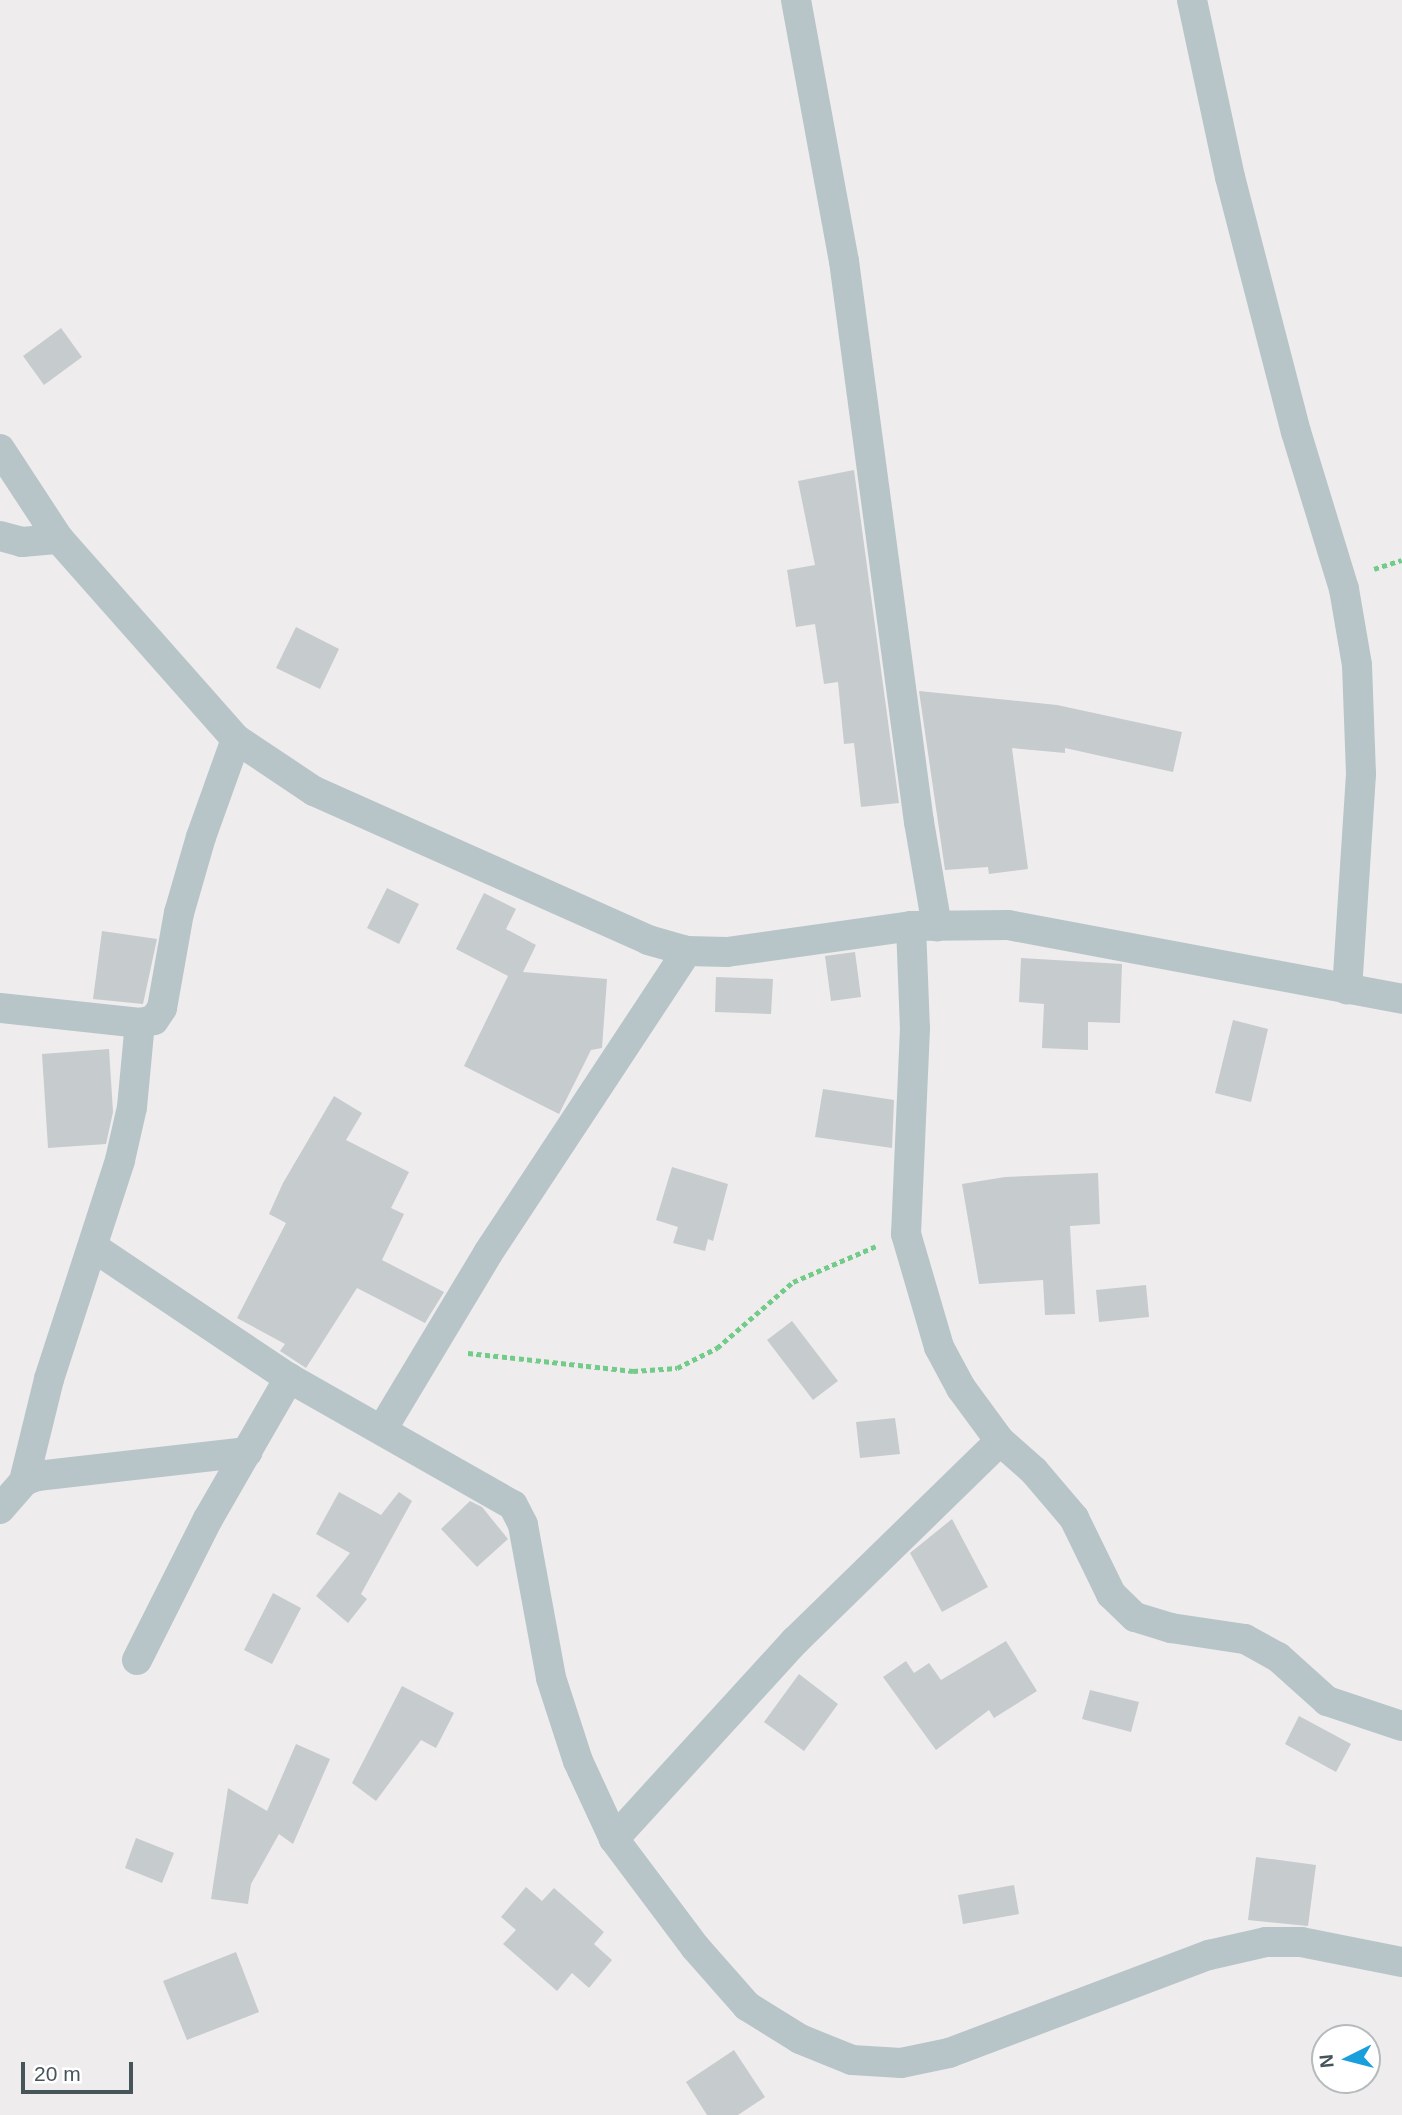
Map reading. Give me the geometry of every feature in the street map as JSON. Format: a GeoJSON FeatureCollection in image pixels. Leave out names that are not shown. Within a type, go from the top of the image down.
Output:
{"type":"FeatureCollection","features":[{"type":"Feature","properties":{"kind":"street"},"geometry":{"type":"LineString","coordinates":[[796,0],[844,261],[919,822],[924,926],[915,1028],[906,1234],[939,1347],[961,1388],[1000,1441],[1034,1471],[1074,1518],[1111,1594],[1135,1617],[1171,1628],[1245,1639],[1278,1657],[1327,1701],[1402,1726]]}},
{"type":"Feature","properties":{"kind":"street"},"geometry":{"type":"LineString","coordinates":[[1192,0],[1230,177],[1296,432],[1344,589],[1357,665],[1361,774],[1347,990]]}},
{"type":"Feature","properties":{"kind":"street"},"geometry":{"type":"LineString","coordinates":[[0,449],[59,540],[236,739],[314,791],[562,905],[687,951],[727,952],[924,926],[1008,925],[1402,999]]}},
{"type":"Feature","properties":{"kind":"street"},"geometry":{"type":"LineString","coordinates":[[0,536],[22,542],[59,540]]}},
{"type":"Feature","properties":{"kind":"street"},"geometry":{"type":"LineString","coordinates":[[0,1008],[140,1023],[154,1020],[162,1008],[179,914],[236,739]]}},
{"type":"Feature","properties":{"kind":"street"},"geometry":{"type":"LineString","coordinates":[[383,1428],[433,1349],[488,1253],[687,951]]}},
{"type":"Feature","properties":{"kind":"street"},"geometry":{"type":"LineString","coordinates":[[0,1508],[24,1481],[49,1379],[93,1247],[132,1107],[140,1023]]}},
{"type":"Feature","properties":{"kind":"street"},"geometry":{"type":"LineString","coordinates":[[93,1247],[289,1378],[492,1489],[520,1514],[551,1678],[578,1761],[614,1839],[695,1947],[747,2006],[800,2039],[852,2060],[901,2063],[949,2053],[1209,1955],[1247,1945],[1301,1942],[1402,1962]]}},
{"type":"Feature","properties":{"kind":"street"},"geometry":{"type":"LineString","coordinates":[[137,1660],[208,1519],[289,1378]]}},
{"type":"Feature","properties":{"kind":"street"},"geometry":{"type":"LineString","coordinates":[[614,1839],[795,1641],[1000,1441]]}},
{"type":"Feature","properties":{"kind":"street"},"geometry":{"type":"LineString","coordinates":[[24,1481],[248,1452]]}},
{"type":"Feature","properties":{"kind":"path"},"geometry":{"type":"LineString","coordinates":[[433,1349],[633,1371],[677,1368],[717,1348],[793,1282],[906,1234]]}},
{"type":"Feature","properties":{"kind":"building"},"geometry":{"type":"Polygon","coordinates":[[[61,328],[82,357],[44,385],[23,356],[61,328]]]}},
{"type":"Feature","properties":{"kind":"building"},"geometry":{"type":"Polygon","coordinates":[[[854,470],[899,803],[861,807],[854,743],[844,744],[838,682],[824,684],[815,624],[796,627],[787,570],[815,565],[798,481],[854,470]]]}},
{"type":"Feature","properties":{"kind":"building"},"geometry":{"type":"Polygon","coordinates":[[[296,627],[339,649],[320,689],[276,668],[296,627]]]}},
{"type":"Feature","properties":{"kind":"building"},"geometry":{"type":"Polygon","coordinates":[[[919,691],[1057,705],[1182,732],[1173,772],[1065,748],[1065,753],[1012,748],[1028,869],[989,874],[988,867],[945,870],[919,691]]]}},
{"type":"Feature","properties":{"kind":"building"},"geometry":{"type":"Polygon","coordinates":[[[387,888],[419,904],[399,944],[367,928],[387,888]]]}},
{"type":"Feature","properties":{"kind":"building"},"geometry":{"type":"Polygon","coordinates":[[[484,893],[516,909],[506,929],[536,945],[523,972],[607,979],[602,1048],[591,1050],[559,1114],[464,1066],[508,976],[456,949],[484,893]]]}},
{"type":"Feature","properties":{"kind":"building"},"geometry":{"type":"Polygon","coordinates":[[[102,931],[157,939],[143,1004],[93,999],[102,931]]]}},
{"type":"Feature","properties":{"kind":"building"},"geometry":{"type":"Polygon","coordinates":[[[855,952],[861,997],[831,1001],[825,956],[855,952]]]}},
{"type":"Feature","properties":{"kind":"building"},"geometry":{"type":"Polygon","coordinates":[[[1021,958],[1122,964],[1120,1023],[1088,1022],[1088,1050],[1042,1048],[1044,1004],[1019,1002],[1021,958]]]}},
{"type":"Feature","properties":{"kind":"building"},"geometry":{"type":"Polygon","coordinates":[[[716,977],[773,979],[771,1014],[715,1012],[716,977]]]}},
{"type":"Feature","properties":{"kind":"building"},"geometry":{"type":"Polygon","coordinates":[[[1233,1020],[1268,1029],[1251,1102],[1215,1093],[1233,1020]]]}},
{"type":"Feature","properties":{"kind":"building"},"geometry":{"type":"Polygon","coordinates":[[[109,1049],[113,1112],[106,1144],[48,1148],[42,1054],[109,1049]]]}},
{"type":"Feature","properties":{"kind":"building"},"geometry":{"type":"Polygon","coordinates":[[[823,1089],[894,1100],[892,1148],[815,1137],[823,1089]]]}},
{"type":"Feature","properties":{"kind":"building"},"geometry":{"type":"Polygon","coordinates":[[[334,1096],[362,1113],[346,1140],[409,1172],[391,1208],[404,1214],[382,1260],[444,1292],[425,1323],[357,1288],[306,1368],[280,1351],[285,1344],[237,1318],[286,1223],[269,1214],[283,1183],[334,1096]]]}},
{"type":"Feature","properties":{"kind":"building"},"geometry":{"type":"Polygon","coordinates":[[[672,1167],[728,1184],[713,1241],[708,1239],[705,1251],[673,1243],[678,1227],[656,1220],[672,1167]]]}},
{"type":"Feature","properties":{"kind":"building"},"geometry":{"type":"Polygon","coordinates":[[[1098,1173],[1100,1224],[1070,1226],[1075,1314],[1045,1315],[1043,1280],[979,1284],[962,1184],[1005,1177],[1098,1173]]]}},
{"type":"Feature","properties":{"kind":"building"},"geometry":{"type":"Polygon","coordinates":[[[1146,1285],[1149,1317],[1099,1322],[1096,1290],[1146,1285]]]}},
{"type":"Feature","properties":{"kind":"building"},"geometry":{"type":"Polygon","coordinates":[[[792,1321],[838,1381],[813,1400],[767,1340],[792,1321]]]}},
{"type":"Feature","properties":{"kind":"building"},"geometry":{"type":"Polygon","coordinates":[[[895,1418],[900,1454],[860,1458],[856,1422],[895,1418]]]}},
{"type":"Feature","properties":{"kind":"building"},"geometry":{"type":"Polygon","coordinates":[[[339,1492],[381,1515],[399,1492],[412,1501],[361,1594],[367,1599],[348,1623],[316,1596],[350,1553],[316,1534],[339,1492]]]}},
{"type":"Feature","properties":{"kind":"building"},"geometry":{"type":"Polygon","coordinates":[[[470,1501],[482,1507],[508,1539],[477,1567],[441,1529],[470,1501]]]}},
{"type":"Feature","properties":{"kind":"building"},"geometry":{"type":"Polygon","coordinates":[[[952,1519],[988,1587],[942,1612],[910,1553],[952,1519]]]}},
{"type":"Feature","properties":{"kind":"building"},"geometry":{"type":"Polygon","coordinates":[[[273,1593],[301,1608],[272,1664],[244,1650],[273,1593]]]}},
{"type":"Feature","properties":{"kind":"building"},"geometry":{"type":"Polygon","coordinates":[[[1006,1641],[1037,1691],[994,1718],[989,1710],[936,1750],[883,1677],[906,1661],[914,1673],[929,1663],[941,1680],[1006,1641]]]}},
{"type":"Feature","properties":{"kind":"building"},"geometry":{"type":"Polygon","coordinates":[[[799,1674],[838,1704],[804,1751],[764,1722],[799,1674]]]}},
{"type":"Feature","properties":{"kind":"building"},"geometry":{"type":"Polygon","coordinates":[[[402,1686],[454,1713],[436,1748],[421,1740],[376,1801],[352,1783],[402,1686]]]}},
{"type":"Feature","properties":{"kind":"building"},"geometry":{"type":"Polygon","coordinates":[[[1090,1690],[1139,1702],[1131,1732],[1082,1719],[1090,1690]]]}},
{"type":"Feature","properties":{"kind":"building"},"geometry":{"type":"Polygon","coordinates":[[[1299,1716],[1351,1744],[1336,1772],[1285,1744],[1299,1716]]]}},
{"type":"Feature","properties":{"kind":"building"},"geometry":{"type":"Polygon","coordinates":[[[296,1744],[330,1759],[293,1844],[279,1834],[251,1884],[248,1904],[211,1899],[228,1788],[267,1811],[296,1744]]]}},
{"type":"Feature","properties":{"kind":"building"},"geometry":{"type":"Polygon","coordinates":[[[136,1838],[174,1853],[162,1883],[125,1868],[136,1838]]]}},
{"type":"Feature","properties":{"kind":"building"},"geometry":{"type":"Polygon","coordinates":[[[1256,1857],[1316,1865],[1308,1926],[1248,1920],[1256,1857]]]}},
{"type":"Feature","properties":{"kind":"building"},"geometry":{"type":"Polygon","coordinates":[[[1014,1885],[1019,1914],[963,1924],[958,1895],[1014,1885]]]}},
{"type":"Feature","properties":{"kind":"building"},"geometry":{"type":"Polygon","coordinates":[[[526,1887],[542,1901],[554,1888],[604,1932],[594,1944],[612,1960],[589,1988],[572,1973],[557,1991],[503,1944],[516,1930],[501,1917],[526,1887]]]}},
{"type":"Feature","properties":{"kind":"building"},"geometry":{"type":"Polygon","coordinates":[[[236,1952],[259,2012],[187,2040],[163,1981],[236,1952]]]}},
{"type":"Feature","properties":{"kind":"building"},"geometry":{"type":"Polygon","coordinates":[[[734,2050],[765,2097],[738,2115],[707,2115],[686,2082],[734,2050]]]}}]}
